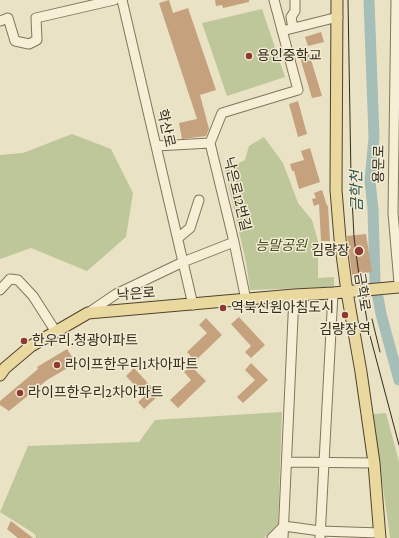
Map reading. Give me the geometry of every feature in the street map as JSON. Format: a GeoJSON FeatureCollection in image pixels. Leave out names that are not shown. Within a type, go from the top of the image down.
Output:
{"type":"FeatureCollection","features":[{"type":"Feature","properties":{"kind":"main road","name":"금학로"},"geometry":{"type":"LineString","coordinates":[[337,0],[336,190],[346,292],[361,372],[374,463],[380,535]]}},
{"type":"Feature","properties":{"kind":"main road","name":"낙은로"},"geometry":{"type":"LineString","coordinates":[[0,375],[5,368],[31,346],[88,313],[294,295],[346,292],[398,286]]}},
{"type":"Feature","properties":{"kind":"street"},"geometry":{"type":"LineString","coordinates":[[0,21],[8,18],[15,41],[29,44],[37,40],[36,18],[79,4],[114,0]]}},
{"type":"Feature","properties":{"kind":"street","name":"학산로"},"geometry":{"type":"LineString","coordinates":[[122,0],[193,304]]}},
{"type":"Feature","properties":{"kind":"street"},"geometry":{"type":"LineString","coordinates":[[156,146],[210,142],[222,113],[298,90],[274,0]]}},
{"type":"Feature","properties":{"kind":"street"},"geometry":{"type":"LineString","coordinates":[[293,28],[291,17],[295,11],[295,0]]}},
{"type":"Feature","properties":{"kind":"street","name":"용문로"},"geometry":{"type":"LineString","coordinates":[[397,5],[397,81],[393,213],[397,240],[398,286]]}},
{"type":"Feature","properties":{"kind":"street"},"geometry":{"type":"LineString","coordinates":[[282,32],[338,17]]}},
{"type":"Feature","properties":{"kind":"street","name":"낙은로12번길"},"geometry":{"type":"LineString","coordinates":[[210,142],[246,300]]}},
{"type":"Feature","properties":{"kind":"street"},"geometry":{"type":"LineString","coordinates":[[178,238],[190,228],[199,200]]}},
{"type":"Feature","properties":{"kind":"street"},"geometry":{"type":"LineString","coordinates":[[88,313],[116,294],[183,262],[234,242]]}},
{"type":"Feature","properties":{"kind":"street"},"geometry":{"type":"LineString","coordinates":[[0,290],[10,279],[14,278],[18,280],[33,296],[56,332]]}},
{"type":"Feature","properties":{"kind":"street"},"geometry":{"type":"LineString","coordinates":[[320,535],[333,293]]}},
{"type":"Feature","properties":{"kind":"street"},"geometry":{"type":"LineString","coordinates":[[283,538],[294,295]]}},
{"type":"Feature","properties":{"kind":"street"},"geometry":{"type":"LineString","coordinates":[[287,462],[374,463]]}},
{"type":"Feature","properties":{"kind":"street"},"geometry":{"type":"LineString","coordinates":[[284,526],[320,535],[380,535]]}},
{"type":"Feature","properties":{"kind":"street"},"geometry":{"type":"LineString","coordinates":[[272,538],[284,526]]}},
{"type":"Feature","properties":{"kind":"green space"},"geometry":{"type":"Polygon","coordinates":[[[262,9],[285,77],[227,96],[202,23],[262,9]]]}},
{"type":"Feature","properties":{"kind":"green space"},"geometry":{"type":"Polygon","coordinates":[[[72,134],[111,149],[133,193],[126,237],[87,271],[31,248],[0,259],[0,155],[23,153],[72,134]]]}},
{"type":"Feature","properties":{"kind":"green space","name":"능말공원"},"geometry":{"type":"Polygon","coordinates":[[[264,137],[283,163],[298,203],[312,220],[320,248],[318,255],[318,278],[334,277],[334,287],[250,290],[246,262],[225,170],[245,160],[249,146],[264,137]]]}},
{"type":"Feature","properties":{"kind":"green space"},"geometry":{"type":"Polygon","coordinates":[[[282,412],[278,524],[264,538],[36,538],[35,534],[0,512],[28,446],[139,442],[155,420],[282,412]]]}},
{"type":"Feature","properties":{"kind":"green space"},"geometry":{"type":"Polygon","coordinates":[[[386,413],[399,462],[399,538],[390,538],[373,414],[386,413]]]}},
{"type":"Feature","properties":{"kind":"building"},"geometry":{"type":"Polygon","coordinates":[[[169,0],[173,13],[188,8],[216,90],[200,95],[209,129],[206,136],[182,139],[179,123],[197,119],[159,3],[169,0]]]}},
{"type":"Feature","properties":{"kind":"building"},"geometry":{"type":"Polygon","coordinates":[[[215,0],[249,0],[249,2],[223,8],[222,5],[216,6],[215,0]]]}},
{"type":"Feature","properties":{"kind":"building"},"geometry":{"type":"Polygon","coordinates":[[[321,32],[324,42],[308,46],[305,37],[321,32]]]}},
{"type":"Feature","properties":{"kind":"building"},"geometry":{"type":"Polygon","coordinates":[[[308,50],[322,96],[312,98],[299,54],[308,50]]]}},
{"type":"Feature","properties":{"kind":"building"},"geometry":{"type":"Polygon","coordinates":[[[298,101],[307,134],[298,137],[289,104],[298,101]]]}},
{"type":"Feature","properties":{"kind":"building"},"geometry":{"type":"Polygon","coordinates":[[[310,148],[320,182],[299,189],[294,171],[292,171],[290,164],[304,160],[301,151],[310,148]]]}},
{"type":"Feature","properties":{"kind":"building"},"geometry":{"type":"Polygon","coordinates":[[[322,190],[327,206],[328,205],[330,241],[321,241],[319,204],[314,206],[312,199],[316,198],[314,193],[322,190]]]}},
{"type":"Feature","properties":{"kind":"building"},"geometry":{"type":"Polygon","coordinates":[[[366,234],[372,272],[352,275],[347,236],[366,234]]]}},
{"type":"Feature","properties":{"kind":"building"},"geometry":{"type":"Polygon","coordinates":[[[239,317],[265,345],[251,358],[245,352],[251,346],[231,324],[239,317]]]}},
{"type":"Feature","properties":{"kind":"building"},"geometry":{"type":"Polygon","coordinates":[[[206,318],[222,335],[195,361],[187,352],[207,333],[199,325],[206,318]]]}},
{"type":"Feature","properties":{"kind":"building"},"geometry":{"type":"Polygon","coordinates":[[[67,349],[76,363],[47,380],[9,411],[0,405],[0,401],[38,369],[37,367],[67,349]]]}},
{"type":"Feature","properties":{"kind":"building"},"geometry":{"type":"Polygon","coordinates":[[[251,363],[268,380],[243,403],[237,397],[255,380],[245,370],[251,363]]]}},
{"type":"Feature","properties":{"kind":"building"},"geometry":{"type":"Polygon","coordinates":[[[191,366],[206,381],[178,408],[170,400],[191,380],[184,372],[191,366]]]}},
{"type":"Feature","properties":{"kind":"building"},"geometry":{"type":"Polygon","coordinates":[[[134,368],[159,395],[144,409],[138,402],[145,396],[126,376],[134,368]]]}},
{"type":"Feature","properties":{"kind":"building"},"geometry":{"type":"Polygon","coordinates":[[[11,521],[33,538],[18,538],[7,529],[11,521]]]}},
{"type":"Feature","properties":{"kind":"waterway","name":"금학천"},"geometry":{"type":"LineString","coordinates":[[369,0],[374,137],[370,181],[373,209],[375,281],[381,314],[399,380]]}},
{"type":"Feature","properties":{"kind":"tram line"},"geometry":{"type":"LineString","coordinates":[[348,0],[351,178],[354,237],[369,332],[399,445]]}},
{"type":"Feature","properties":{"kind":"tram line"},"geometry":{"type":"LineString","coordinates":[[372,319],[380,352]]}},
{"type":"Feature","properties":{"kind":"place","name":"용인중학교"},"geometry":{"type":"Point","coordinates":[249,56]}},
{"type":"Feature","properties":{"kind":"place","name":"김량장"},"geometry":{"type":"Point","coordinates":[359,251]}},
{"type":"Feature","properties":{"kind":"place","name":"역북신원아침도시"},"geometry":{"type":"Point","coordinates":[223,308]}},
{"type":"Feature","properties":{"kind":"place","name":"김량장역"},"geometry":{"type":"Point","coordinates":[345,315]}},
{"type":"Feature","properties":{"kind":"place","name":"한우리.청광아파트"},"geometry":{"type":"Point","coordinates":[24,341]}},
{"type":"Feature","properties":{"kind":"place","name":"라이프한우리1차아파트"},"geometry":{"type":"Point","coordinates":[57,365]}},
{"type":"Feature","properties":{"kind":"place","name":"라이프한우리2차아파트"},"geometry":{"type":"Point","coordinates":[20,393]}}]}
